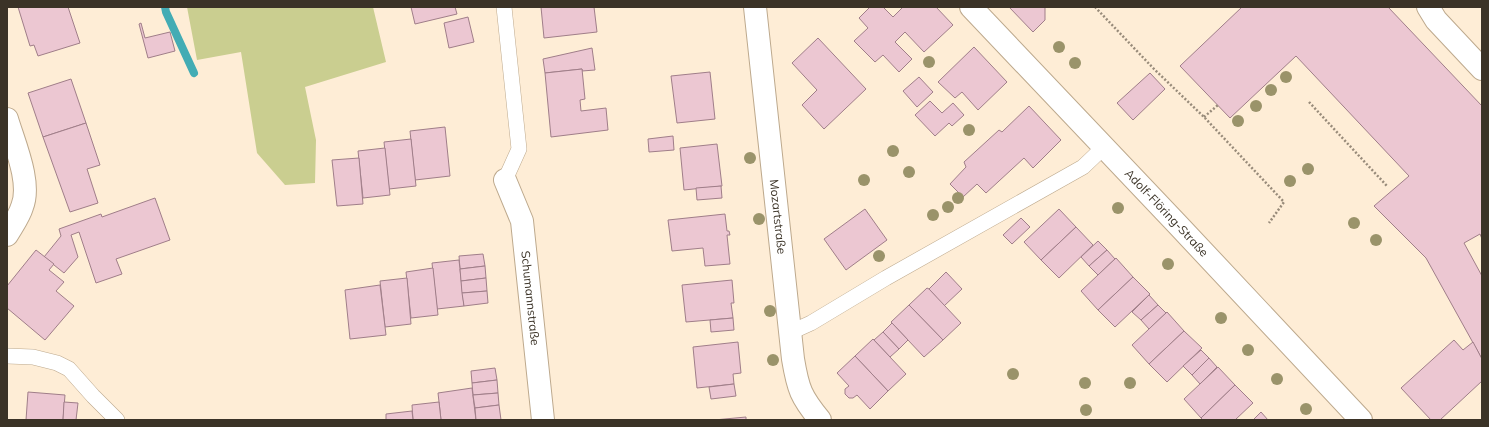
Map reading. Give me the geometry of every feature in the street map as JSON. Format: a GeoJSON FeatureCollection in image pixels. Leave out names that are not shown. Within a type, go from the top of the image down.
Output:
{"type":"FeatureCollection","features":[{"type":"Feature","properties":{"kind":"street","name":"Mozartstraße"},"geometry":{"type":"LineString","coordinates":[[755,7],[789,333],[797,383],[802,396],[820,420]]}},
{"type":"Feature","properties":{"kind":"street","name":"Adolf-Flöring-Straße"},"geometry":{"type":"LineString","coordinates":[[971,7],[1361,420]]}},
{"type":"Feature","properties":{"kind":"street"},"geometry":{"type":"LineString","coordinates":[[1428,7],[1436,20],[1482,69]]}},
{"type":"Feature","properties":{"kind":"street"},"geometry":{"type":"LineString","coordinates":[[7,119],[21,166],[25,188],[23,207],[7,235]]}},
{"type":"Feature","properties":{"kind":"street","name":"Schumannstraße"},"geometry":{"type":"LineString","coordinates":[[505,180],[522,221],[543,420]]}},
{"type":"Feature","properties":{"kind":"lane"},"geometry":{"type":"LineString","coordinates":[[504,7],[519,149],[505,180]]}},
{"type":"Feature","properties":{"kind":"lane"},"geometry":{"type":"LineString","coordinates":[[789,333],[811,323],[886,278],[1083,167],[1104,147]]}},
{"type":"Feature","properties":{"kind":"lane"},"geometry":{"type":"LineString","coordinates":[[7,356],[33,358],[57,363],[69,369],[117,420]]}},
{"type":"Feature","properties":{"kind":"path"},"geometry":{"type":"LineString","coordinates":[[1095,7],[1154,69],[1204,117],[1284,202],[1269,223]]}},
{"type":"Feature","properties":{"kind":"path"},"geometry":{"type":"LineString","coordinates":[[1309,102],[1388,186]]}},
{"type":"Feature","properties":{"kind":"path"},"geometry":{"type":"LineString","coordinates":[[1204,117],[1218,105]]}},
{"type":"Feature","properties":{"kind":"green space"},"geometry":{"type":"Polygon","coordinates":[[[187,7],[373,7],[386,62],[305,87],[316,140],[315,183],[285,185],[257,153],[241,52],[197,60],[187,7]]]}},
{"type":"Feature","properties":{"kind":"building"},"geometry":{"type":"Polygon","coordinates":[[[18,7],[68,7],[80,43],[38,56],[34,45],[30,46],[18,7]]]}},
{"type":"Feature","properties":{"kind":"building"},"geometry":{"type":"Polygon","coordinates":[[[411,7],[455,7],[457,14],[415,24],[411,7]]]}},
{"type":"Feature","properties":{"kind":"building"},"geometry":{"type":"Polygon","coordinates":[[[541,7],[594,7],[597,32],[544,38],[541,7]]]}},
{"type":"Feature","properties":{"kind":"building"},"geometry":{"type":"Polygon","coordinates":[[[870,7],[883,7],[893,17],[903,7],[936,7],[953,25],[924,52],[905,32],[895,42],[912,59],[899,72],[883,55],[875,62],[854,41],[868,28],[859,18],[870,7]]]}},
{"type":"Feature","properties":{"kind":"building"},"geometry":{"type":"Polygon","coordinates":[[[1009,7],[1044,7],[1045,20],[1033,32],[1009,7]]]}},
{"type":"Feature","properties":{"kind":"building"},"geometry":{"type":"Polygon","coordinates":[[[1242,7],[1388,7],[1482,106],[1482,239],[1480,234],[1464,243],[1482,276],[1482,359],[1426,258],[1374,206],[1409,176],[1296,56],[1230,118],[1180,66],[1242,7]]]}},
{"type":"Feature","properties":{"kind":"building"},"geometry":{"type":"Polygon","coordinates":[[[468,17],[474,42],[449,48],[444,23],[468,17]]]}},
{"type":"Feature","properties":{"kind":"building"},"geometry":{"type":"Polygon","coordinates":[[[141,23],[145,38],[170,32],[175,51],[148,58],[139,24],[141,23]]]}},
{"type":"Feature","properties":{"kind":"building"},"geometry":{"type":"Polygon","coordinates":[[[818,38],[866,89],[824,129],[802,105],[817,90],[792,63],[818,38]]]}},
{"type":"Feature","properties":{"kind":"building"},"geometry":{"type":"Polygon","coordinates":[[[974,47],[1007,82],[978,110],[962,92],[955,98],[938,82],[974,47]]]}},
{"type":"Feature","properties":{"kind":"building"},"geometry":{"type":"Polygon","coordinates":[[[592,48],[595,70],[582,71],[582,69],[545,73],[543,59],[592,48]]]}},
{"type":"Feature","properties":{"kind":"building"},"geometry":{"type":"Polygon","coordinates":[[[582,69],[585,99],[580,100],[581,111],[606,108],[608,130],[551,137],[545,73],[582,69]]]}},
{"type":"Feature","properties":{"kind":"building"},"geometry":{"type":"Polygon","coordinates":[[[710,72],[715,119],[677,123],[671,76],[710,72]]]}},
{"type":"Feature","properties":{"kind":"building"},"geometry":{"type":"Polygon","coordinates":[[[1150,73],[1165,89],[1133,120],[1117,103],[1150,73]]]}},
{"type":"Feature","properties":{"kind":"building"},"geometry":{"type":"Polygon","coordinates":[[[919,77],[933,92],[917,107],[903,91],[919,77]]]}},
{"type":"Feature","properties":{"kind":"building"},"geometry":{"type":"Polygon","coordinates":[[[71,79],[86,123],[43,137],[28,93],[71,79]]]}},
{"type":"Feature","properties":{"kind":"building"},"geometry":{"type":"Polygon","coordinates":[[[930,101],[942,113],[953,103],[964,115],[952,126],[949,123],[935,136],[915,115],[930,101]]]}},
{"type":"Feature","properties":{"kind":"building"},"geometry":{"type":"Polygon","coordinates":[[[1029,106],[1061,140],[1033,168],[1024,158],[986,193],[977,184],[963,197],[950,184],[966,167],[964,162],[999,130],[1002,132],[1029,106]]]}},
{"type":"Feature","properties":{"kind":"building"},"geometry":{"type":"Polygon","coordinates":[[[86,123],[100,165],[87,169],[98,203],[70,212],[43,137],[86,123]]]}},
{"type":"Feature","properties":{"kind":"building"},"geometry":{"type":"Polygon","coordinates":[[[445,127],[450,176],[415,180],[410,131],[445,127]]]}},
{"type":"Feature","properties":{"kind":"building"},"geometry":{"type":"Polygon","coordinates":[[[673,136],[674,150],[649,152],[648,139],[673,136]]]}},
{"type":"Feature","properties":{"kind":"building"},"geometry":{"type":"Polygon","coordinates":[[[411,139],[416,186],[389,189],[384,142],[411,139]]]}},
{"type":"Feature","properties":{"kind":"building"},"geometry":{"type":"Polygon","coordinates":[[[717,144],[722,186],[684,190],[680,148],[717,144]]]}},
{"type":"Feature","properties":{"kind":"building"},"geometry":{"type":"Polygon","coordinates":[[[385,148],[390,195],[363,198],[358,151],[385,148]]]}},
{"type":"Feature","properties":{"kind":"building"},"geometry":{"type":"Polygon","coordinates":[[[359,158],[363,204],[337,206],[332,160],[359,158]]]}},
{"type":"Feature","properties":{"kind":"building"},"geometry":{"type":"Polygon","coordinates":[[[721,186],[722,198],[697,200],[696,188],[721,186]]]}},
{"type":"Feature","properties":{"kind":"building"},"geometry":{"type":"Polygon","coordinates":[[[155,198],[170,240],[116,259],[122,274],[96,283],[79,232],[71,235],[78,257],[64,273],[44,257],[61,236],[59,229],[101,214],[102,217],[155,198]]]}},
{"type":"Feature","properties":{"kind":"building"},"geometry":{"type":"Polygon","coordinates":[[[865,209],[887,240],[846,270],[824,239],[865,209]]]}},
{"type":"Feature","properties":{"kind":"building"},"geometry":{"type":"Polygon","coordinates":[[[1059,209],[1076,227],[1041,260],[1024,242],[1059,209]]]}},
{"type":"Feature","properties":{"kind":"building"},"geometry":{"type":"Polygon","coordinates":[[[725,214],[727,231],[729,231],[730,235],[727,235],[730,264],[705,266],[703,248],[672,251],[668,220],[725,214]]]}},
{"type":"Feature","properties":{"kind":"building"},"geometry":{"type":"Polygon","coordinates":[[[1021,218],[1030,227],[1012,244],[1003,235],[1021,218]]]}},
{"type":"Feature","properties":{"kind":"building"},"geometry":{"type":"Polygon","coordinates":[[[1076,227],[1093,245],[1059,278],[1041,260],[1076,227]]]}},
{"type":"Feature","properties":{"kind":"building"},"geometry":{"type":"Polygon","coordinates":[[[1098,241],[1107,250],[1089,266],[1081,257],[1098,241]]]}},
{"type":"Feature","properties":{"kind":"building"},"geometry":{"type":"Polygon","coordinates":[[[36,250],[54,264],[49,270],[64,282],[56,291],[74,306],[45,340],[7,308],[7,286],[36,250]]]}},
{"type":"Feature","properties":{"kind":"building"},"geometry":{"type":"Polygon","coordinates":[[[1107,250],[1115,259],[1098,275],[1089,266],[1107,250]]]}},
{"type":"Feature","properties":{"kind":"building"},"geometry":{"type":"Polygon","coordinates":[[[483,254],[485,266],[460,269],[459,256],[483,254]]]}},
{"type":"Feature","properties":{"kind":"building"},"geometry":{"type":"Polygon","coordinates":[[[1116,258],[1133,277],[1098,310],[1081,291],[1116,258]]]}},
{"type":"Feature","properties":{"kind":"building"},"geometry":{"type":"Polygon","coordinates":[[[459,260],[464,306],[437,309],[432,263],[459,260]]]}},
{"type":"Feature","properties":{"kind":"building"},"geometry":{"type":"Polygon","coordinates":[[[485,266],[486,278],[461,281],[460,269],[485,266]]]}},
{"type":"Feature","properties":{"kind":"building"},"geometry":{"type":"Polygon","coordinates":[[[433,268],[438,315],[411,318],[406,272],[433,268]]]}},
{"type":"Feature","properties":{"kind":"building"},"geometry":{"type":"Polygon","coordinates":[[[946,272],[962,289],[944,306],[929,289],[946,272]]]}},
{"type":"Feature","properties":{"kind":"building"},"geometry":{"type":"Polygon","coordinates":[[[1133,277],[1150,294],[1115,327],[1098,310],[1133,277]]]}},
{"type":"Feature","properties":{"kind":"building"},"geometry":{"type":"Polygon","coordinates":[[[407,278],[411,324],[385,327],[380,281],[407,278]]]}},
{"type":"Feature","properties":{"kind":"building"},"geometry":{"type":"Polygon","coordinates":[[[486,278],[487,291],[462,293],[461,281],[486,278]]]}},
{"type":"Feature","properties":{"kind":"building"},"geometry":{"type":"Polygon","coordinates":[[[732,280],[734,303],[731,303],[733,318],[686,322],[682,285],[732,280]]]}},
{"type":"Feature","properties":{"kind":"building"},"geometry":{"type":"Polygon","coordinates":[[[380,285],[386,335],[350,339],[345,290],[380,285]]]}},
{"type":"Feature","properties":{"kind":"building"},"geometry":{"type":"Polygon","coordinates":[[[927,288],[961,323],[943,340],[909,305],[927,288]]]}},
{"type":"Feature","properties":{"kind":"building"},"geometry":{"type":"Polygon","coordinates":[[[487,291],[488,303],[464,306],[462,293],[487,291]]]}},
{"type":"Feature","properties":{"kind":"building"},"geometry":{"type":"Polygon","coordinates":[[[1149,295],[1158,305],[1141,320],[1132,312],[1149,295]]]}},
{"type":"Feature","properties":{"kind":"building"},"geometry":{"type":"Polygon","coordinates":[[[909,305],[943,340],[924,357],[891,322],[909,305]]]}},
{"type":"Feature","properties":{"kind":"building"},"geometry":{"type":"Polygon","coordinates":[[[1158,305],[1166,313],[1149,329],[1141,320],[1158,305]]]}},
{"type":"Feature","properties":{"kind":"building"},"geometry":{"type":"Polygon","coordinates":[[[1167,312],[1184,331],[1149,364],[1132,345],[1167,312]]]}},
{"type":"Feature","properties":{"kind":"building"},"geometry":{"type":"Polygon","coordinates":[[[733,318],[734,330],[711,332],[710,320],[733,318]]]}},
{"type":"Feature","properties":{"kind":"building"},"geometry":{"type":"Polygon","coordinates":[[[892,323],[908,340],[899,349],[883,332],[892,323]]]}},
{"type":"Feature","properties":{"kind":"building"},"geometry":{"type":"Polygon","coordinates":[[[1184,331],[1202,348],[1167,382],[1149,364],[1184,331]]]}},
{"type":"Feature","properties":{"kind":"building"},"geometry":{"type":"Polygon","coordinates":[[[883,332],[899,349],[890,357],[874,340],[883,332]]]}},
{"type":"Feature","properties":{"kind":"building"},"geometry":{"type":"Polygon","coordinates":[[[873,339],[906,374],[888,391],[855,356],[873,339]]]}},
{"type":"Feature","properties":{"kind":"building"},"geometry":{"type":"Polygon","coordinates":[[[1454,340],[1463,350],[1473,342],[1482,359],[1482,381],[1440,420],[1431,420],[1401,388],[1454,340]]]}},
{"type":"Feature","properties":{"kind":"building"},"geometry":{"type":"Polygon","coordinates":[[[738,342],[741,373],[733,374],[734,384],[697,388],[693,347],[738,342]]]}},
{"type":"Feature","properties":{"kind":"building"},"geometry":{"type":"Polygon","coordinates":[[[1201,350],[1209,358],[1192,375],[1183,366],[1201,350]]]}},
{"type":"Feature","properties":{"kind":"building"},"geometry":{"type":"Polygon","coordinates":[[[855,356],[888,391],[870,409],[857,395],[853,398],[849,398],[845,394],[845,389],[849,386],[837,373],[855,356]]]}},
{"type":"Feature","properties":{"kind":"building"},"geometry":{"type":"Polygon","coordinates":[[[1209,358],[1217,367],[1200,384],[1192,375],[1209,358]]]}},
{"type":"Feature","properties":{"kind":"building"},"geometry":{"type":"Polygon","coordinates":[[[1218,367],[1235,385],[1201,418],[1184,399],[1218,367]]]}},
{"type":"Feature","properties":{"kind":"building"},"geometry":{"type":"Polygon","coordinates":[[[495,368],[497,380],[472,383],[471,371],[495,368]]]}},
{"type":"Feature","properties":{"kind":"building"},"geometry":{"type":"Polygon","coordinates":[[[497,380],[498,393],[473,395],[472,383],[497,380]]]}},
{"type":"Feature","properties":{"kind":"building"},"geometry":{"type":"Polygon","coordinates":[[[734,384],[736,396],[711,399],[709,387],[734,384]]]}},
{"type":"Feature","properties":{"kind":"building"},"geometry":{"type":"Polygon","coordinates":[[[1235,385],[1253,403],[1235,420],[1203,420],[1201,418],[1235,385]]]}},
{"type":"Feature","properties":{"kind":"building"},"geometry":{"type":"Polygon","coordinates":[[[472,388],[476,420],[441,420],[438,393],[472,388]]]}},
{"type":"Feature","properties":{"kind":"building"},"geometry":{"type":"Polygon","coordinates":[[[28,392],[65,395],[63,420],[26,420],[28,392]]]}},
{"type":"Feature","properties":{"kind":"building"},"geometry":{"type":"Polygon","coordinates":[[[498,393],[499,405],[475,408],[473,395],[498,393]]]}},
{"type":"Feature","properties":{"kind":"building"},"geometry":{"type":"Polygon","coordinates":[[[64,402],[78,403],[76,420],[63,420],[64,402]]]}},
{"type":"Feature","properties":{"kind":"building"},"geometry":{"type":"Polygon","coordinates":[[[439,402],[441,420],[413,420],[412,405],[439,402]]]}},
{"type":"Feature","properties":{"kind":"building"},"geometry":{"type":"Polygon","coordinates":[[[499,405],[501,420],[476,420],[475,408],[499,405]]]}},
{"type":"Feature","properties":{"kind":"building"},"geometry":{"type":"Polygon","coordinates":[[[412,411],[413,420],[386,420],[386,414],[412,411]]]}},
{"type":"Feature","properties":{"kind":"building"},"geometry":{"type":"Polygon","coordinates":[[[1261,412],[1268,420],[1253,420],[1261,412]]]}},
{"type":"Feature","properties":{"kind":"building"},"geometry":{"type":"Polygon","coordinates":[[[746,417],[746,420],[714,420],[746,417]]]}},
{"type":"Feature","properties":{"kind":"waterway"},"geometry":{"type":"LineString","coordinates":[[165,7],[194,73]]}}]}
